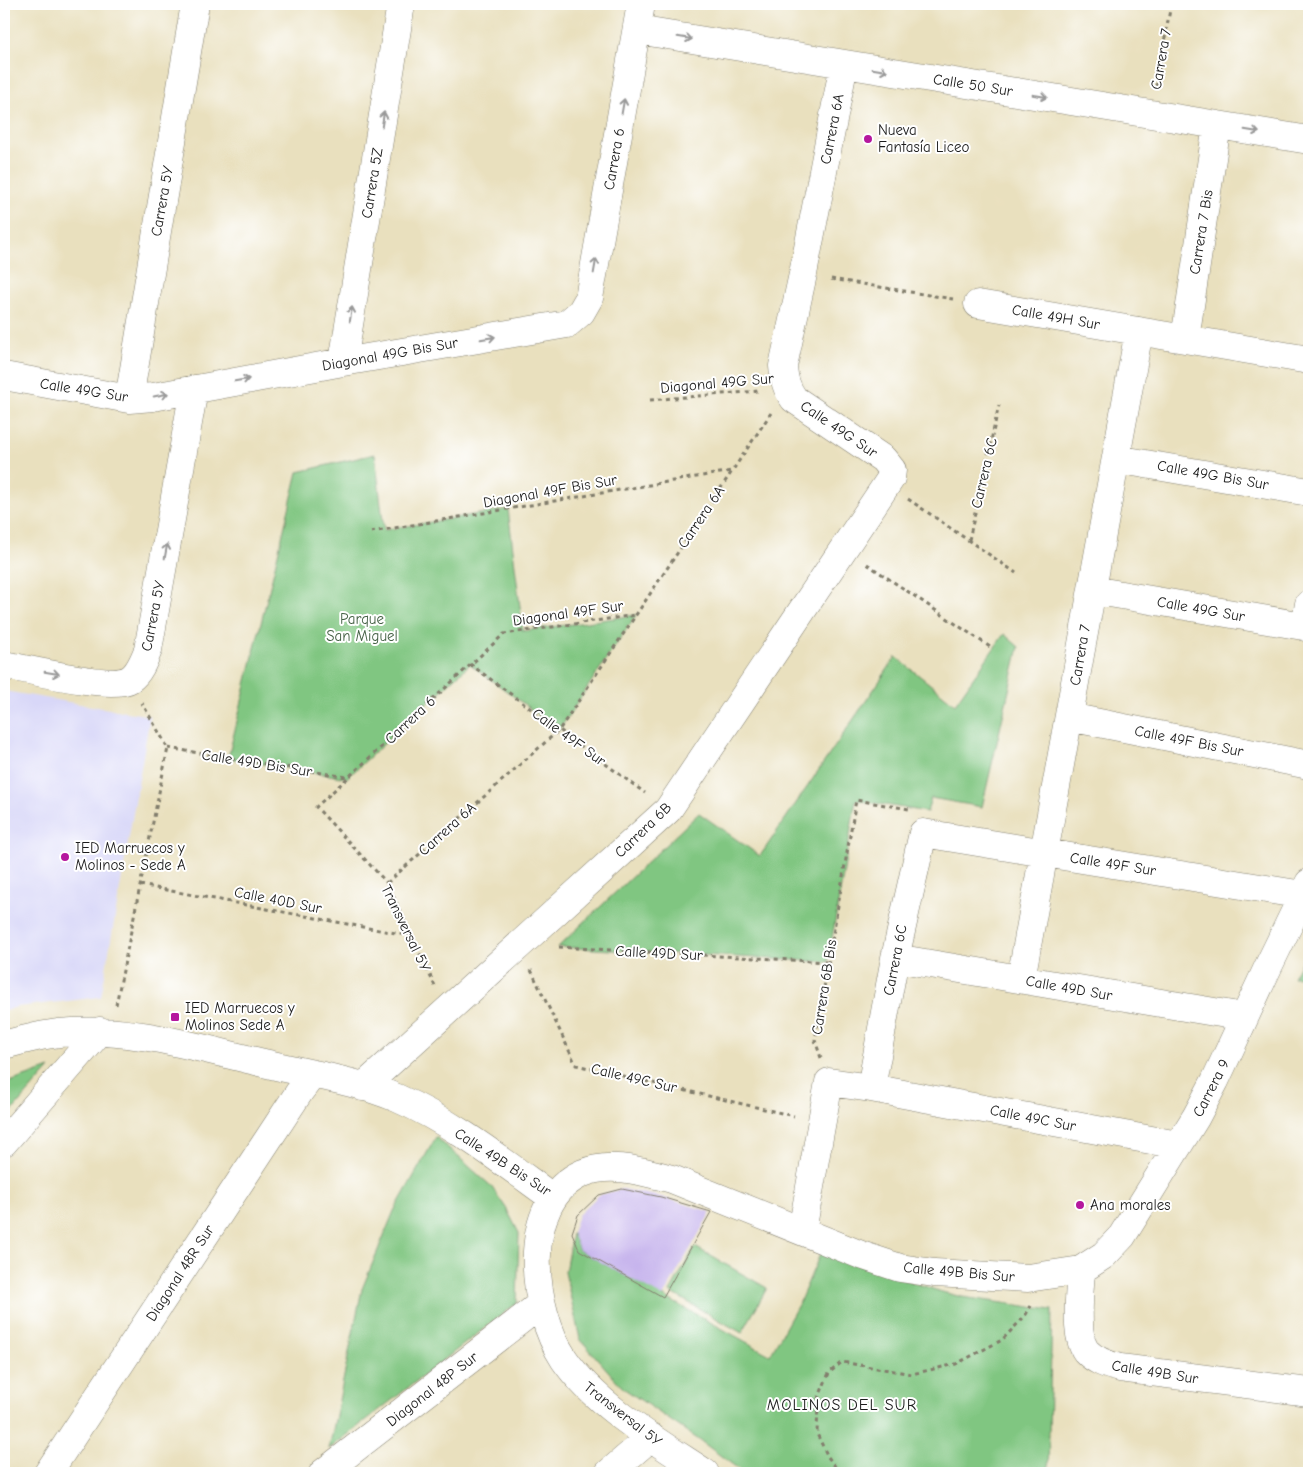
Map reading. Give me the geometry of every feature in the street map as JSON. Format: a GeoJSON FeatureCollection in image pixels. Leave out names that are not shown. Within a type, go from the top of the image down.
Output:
{"type":"FeatureCollection","features":[{"type":"Feature","properties":{"kind":"street","name":"Carrera 5Y"},"geometry":{"type":"LineString","coordinates":[[129,399],[195,4]]}},
{"type":"Feature","properties":{"kind":"street","name":"Carrera 5Z"},"geometry":{"type":"LineString","coordinates":[[344,362],[401,4]]}},
{"type":"Feature","properties":{"kind":"street","name":"Calle 50 Sur"},"geometry":{"type":"LineString","coordinates":[[639,17],[844,64],[1309,140]]}},
{"type":"Feature","properties":{"kind":"street","name":"Carrera 6"},"geometry":{"type":"LineString","coordinates":[[581,312],[589,298],[639,17]]}},
{"type":"Feature","properties":{"kind":"street","name":"Carrera 6A"},"geometry":{"type":"LineString","coordinates":[[786,389],[783,366],[844,64]]}},
{"type":"Feature","properties":{"kind":"street","name":"Carrera 7 Bis"},"geometry":{"type":"LineString","coordinates":[[1185,339],[1217,125]]}},
{"type":"Feature","properties":{"kind":"street","name":"Calle 49H Sur"},"geometry":{"type":"LineString","coordinates":[[978,304],[1309,360]]}},
{"type":"Feature","properties":{"kind":"street","name":"Diagonal 49G Bis Sur"},"geometry":{"type":"LineString","coordinates":[[194,389],[567,324],[581,312]]}},
{"type":"Feature","properties":{"kind":"street","name":"Carrera 7"},"geometry":{"type":"LineString","coordinates":[[1021,980],[1139,331]]}},
{"type":"Feature","properties":{"kind":"street","name":"Calle 49G Sur"},"geometry":{"type":"LineString","coordinates":[[4,376],[129,399],[194,389]]}},
{"type":"Feature","properties":{"kind":"street","name":"Carrera 5Y"},"geometry":{"type":"LineString","coordinates":[[129,679],[142,666],[148,650],[194,389]]}},
{"type":"Feature","properties":{"kind":"street","name":"Calle 49G Sur"},"geometry":{"type":"LineString","coordinates":[[786,389],[794,399],[884,460],[889,477]]}},
{"type":"Feature","properties":{"kind":"street","name":"Calle 49G Bis Sur"},"geometry":{"type":"LineString","coordinates":[[1116,458],[1309,492]]}},
{"type":"Feature","properties":{"kind":"street","name":"Carrera 6B"},"geometry":{"type":"LineString","coordinates":[[363,1087],[668,810],[844,549],[889,477]]}},
{"type":"Feature","properties":{"kind":"street","name":"Calle 49G Sur"},"geometry":{"type":"LineString","coordinates":[[1092,590],[1308,619]]}},
{"type":"Feature","properties":{"kind":"street"},"geometry":{"type":"LineString","coordinates":[[4,664],[95,681],[114,682],[129,679]]}},
{"type":"Feature","properties":{"kind":"street","name":"Calle 49F Bis Sur"},"geometry":{"type":"LineString","coordinates":[[1069,717],[1309,765]]}},
{"type":"Feature","properties":{"kind":"street","name":"Calle 49F Sur"},"geometry":{"type":"LineString","coordinates":[[923,832],[1044,852],[1306,889]]}},
{"type":"Feature","properties":{"kind":"street","name":"Carrera 6C"},"geometry":{"type":"LineString","coordinates":[[871,1088],[895,958],[923,832]]}},
{"type":"Feature","properties":{"kind":"street","name":"Carrera 9"},"geometry":{"type":"LineString","coordinates":[[1081,1270],[1104,1255],[1122,1236],[1196,1117],[1306,889]]}},
{"type":"Feature","properties":{"kind":"street","name":"Calle 49D Sur"},"geometry":{"type":"LineString","coordinates":[[895,958],[1244,1017]]}},
{"type":"Feature","properties":{"kind":"street"},"geometry":{"type":"LineString","coordinates":[[4,1142],[100,1031]]}},
{"type":"Feature","properties":{"kind":"street","name":"Calle 49B Bis Sur"},"geometry":{"type":"LineString","coordinates":[[4,1045],[60,1033],[100,1031],[134,1034],[363,1087],[396,1098],[432,1116],[470,1139],[553,1198],[566,1182],[584,1172],[607,1167],[641,1171],[672,1179],[861,1256],[900,1268],[934,1273],[1028,1278],[1081,1270]]}},
{"type":"Feature","properties":{"kind":"street","name":"Diagonal 48R Sur"},"geometry":{"type":"LineString","coordinates":[[48,1473],[313,1074]]}},
{"type":"Feature","properties":{"kind":"street"},"geometry":{"type":"LineString","coordinates":[[802,1231],[829,1082]]}},
{"type":"Feature","properties":{"kind":"street","name":"Calle 49C Sur"},"geometry":{"type":"LineString","coordinates":[[829,1082],[871,1088],[1178,1145]]}},
{"type":"Feature","properties":{"kind":"street","name":"Transversal 5Y"},"geometry":{"type":"LineString","coordinates":[[553,1198],[543,1217],[536,1252],[541,1304],[550,1335],[564,1359],[583,1383],[610,1406],[705,1473]]}},
{"type":"Feature","properties":{"kind":"street","name":"Calle 49B Sur"},"geometry":{"type":"LineString","coordinates":[[1081,1270],[1078,1324],[1085,1350],[1100,1362],[1139,1371],[1309,1392]]}},
{"type":"Feature","properties":{"kind":"street","name":"Diagonal 48P Sur"},"geometry":{"type":"LineString","coordinates":[[323,1473],[541,1304]]}},
{"type":"Feature","properties":{"kind":"street"},"geometry":{"type":"LineString","coordinates":[[609,1473],[651,1436]]}},
{"type":"Feature","properties":{"kind":"path","name":"Carrera 7"},"geometry":{"type":"LineString","coordinates":[[1151,114],[1170,4]]}},
{"type":"Feature","properties":{"kind":"path"},"geometry":{"type":"LineString","coordinates":[[803,274],[978,304]]}},
{"type":"Feature","properties":{"kind":"path","name":"Diagonal 49G Sur"},"geometry":{"type":"LineString","coordinates":[[650,400],[786,389]]}},
{"type":"Feature","properties":{"kind":"path","name":"Carrera 6A"},"geometry":{"type":"LineString","coordinates":[[387,883],[559,730],[786,389]]}},
{"type":"Feature","properties":{"kind":"path","name":"Carrera 6C"},"geometry":{"type":"LineString","coordinates":[[968,540],[999,405]]}},
{"type":"Feature","properties":{"kind":"path","name":"Diagonal 49F Bis Sur"},"geometry":{"type":"LineString","coordinates":[[371,532],[732,471]]}},
{"type":"Feature","properties":{"kind":"path"},"geometry":{"type":"LineString","coordinates":[[889,477],[968,540],[1016,572]]}},
{"type":"Feature","properties":{"kind":"path"},"geometry":{"type":"LineString","coordinates":[[844,549],[990,647]]}},
{"type":"Feature","properties":{"kind":"path","name":"Diagonal 49F Sur"},"geometry":{"type":"LineString","coordinates":[[504,634],[636,615]]}},
{"type":"Feature","properties":{"kind":"path","name":"Carrera 6"},"geometry":{"type":"LineString","coordinates":[[316,807],[504,634]]}},
{"type":"Feature","properties":{"kind":"path","name":"Calle 49F Sur"},"geometry":{"type":"LineString","coordinates":[[470,664],[668,810]]}},
{"type":"Feature","properties":{"kind":"path"},"geometry":{"type":"LineString","coordinates":[[116,1005],[168,748],[129,679]]}},
{"type":"Feature","properties":{"kind":"path","name":"Calle 49D Bis Sur"},"geometry":{"type":"LineString","coordinates":[[168,748],[347,778]]}},
{"type":"Feature","properties":{"kind":"path","name":"Carrera 6B Bis"},"geometry":{"type":"LineString","coordinates":[[829,1082],[815,1040],[856,800],[927,812],[923,832]]}},
{"type":"Feature","properties":{"kind":"path","name":"Transversal 5Y"},"geometry":{"type":"LineString","coordinates":[[316,807],[387,883],[446,1011]]}},
{"type":"Feature","properties":{"kind":"path","name":"Calle 40D Sur"},"geometry":{"type":"LineString","coordinates":[[140,885],[412,936]]}},
{"type":"Feature","properties":{"kind":"path","name":"Calle 49D Sur"},"geometry":{"type":"LineString","coordinates":[[519,945],[828,962]]}},
{"type":"Feature","properties":{"kind":"path","name":"Calle 49C Sur"},"geometry":{"type":"LineString","coordinates":[[519,945],[576,1065],[822,1122]]}},
{"type":"Feature","properties":{"kind":"path"},"geometry":{"type":"LineString","coordinates":[[840,1473],[828,1457],[817,1434],[818,1399],[830,1373],[842,1362],[912,1374],[956,1364],[1002,1340],[1025,1316],[1050,1275]]}},
{"type":"Feature","properties":{"kind":"shaded area","name":"IED Marruecos y Molinos - Sede A"},"geometry":{"type":"Polygon","coordinates":[[[4,691],[150,716],[101,997],[17,1007],[4,1011],[4,691]]]}},
{"type":"Feature","properties":{"kind":"green space","name":"Parque San Miguel"},"geometry":{"type":"Polygon","coordinates":[[[375,454],[384,530],[508,509],[523,631],[636,615],[559,730],[470,664],[347,778],[228,758],[298,472],[375,454]]]}},
{"type":"Feature","properties":{"kind":"green space"},"geometry":{"type":"Polygon","coordinates":[[[1004,634],[1019,647],[982,807],[931,798],[927,812],[856,800],[828,962],[558,947],[699,813],[760,856],[896,657],[955,704],[1004,634]]]}},
{"type":"Feature","properties":{"kind":"green space"},"geometry":{"type":"Polygon","coordinates":[[[1309,948],[1309,976],[1293,977],[1309,948]]]}},
{"type":"Feature","properties":{"kind":"green space"},"geometry":{"type":"Polygon","coordinates":[[[50,1068],[4,1120],[4,1084],[50,1068]]]}},
{"type":"Feature","properties":{"kind":"green space"},"geometry":{"type":"Polygon","coordinates":[[[436,1137],[491,1186],[506,1208],[519,1233],[517,1303],[329,1449],[362,1289],[394,1211],[436,1137]]]}},
{"type":"Feature","properties":{"kind":"green space"},"geometry":{"type":"Polygon","coordinates":[[[572,1233],[579,1250],[770,1355],[800,1301],[821,1252],[942,1292],[962,1297],[1052,1310],[1048,1473],[744,1473],[623,1388],[580,1339],[565,1272],[572,1233]]]}},
{"type":"Feature","properties":{"kind":"green space"},"geometry":{"type":"Polygon","coordinates":[[[695,1247],[767,1288],[742,1333],[670,1292],[695,1247]]]}},
{"type":"Feature","properties":{"kind":"building"},"geometry":{"type":"Polygon","coordinates":[[[622,1189],[661,1197],[711,1212],[663,1297],[579,1250],[572,1233],[578,1215],[599,1195],[622,1189]]]}},
{"type":"Feature","properties":{"kind":"place","name":"Nueva Fantasía Liceo"},"geometry":{"type":"Point","coordinates":[868,139]}},
{"type":"Feature","properties":{"kind":"place","name":"IED Marruecos y Molinos - Sede A"},"geometry":{"type":"Point","coordinates":[65,857]}},
{"type":"Feature","properties":{"kind":"place","name":"IED Marruecos y Molinos Sede A"},"geometry":{"type":"Point","coordinates":[175,1017]}},
{"type":"Feature","properties":{"kind":"place","name":"Ana morales"},"geometry":{"type":"Point","coordinates":[1080,1205]}},
{"type":"Feature","properties":{"kind":"district","name":"MOLINOS DEL SUR"},"geometry":{"type":"Point","coordinates":[842,1405]}}]}
